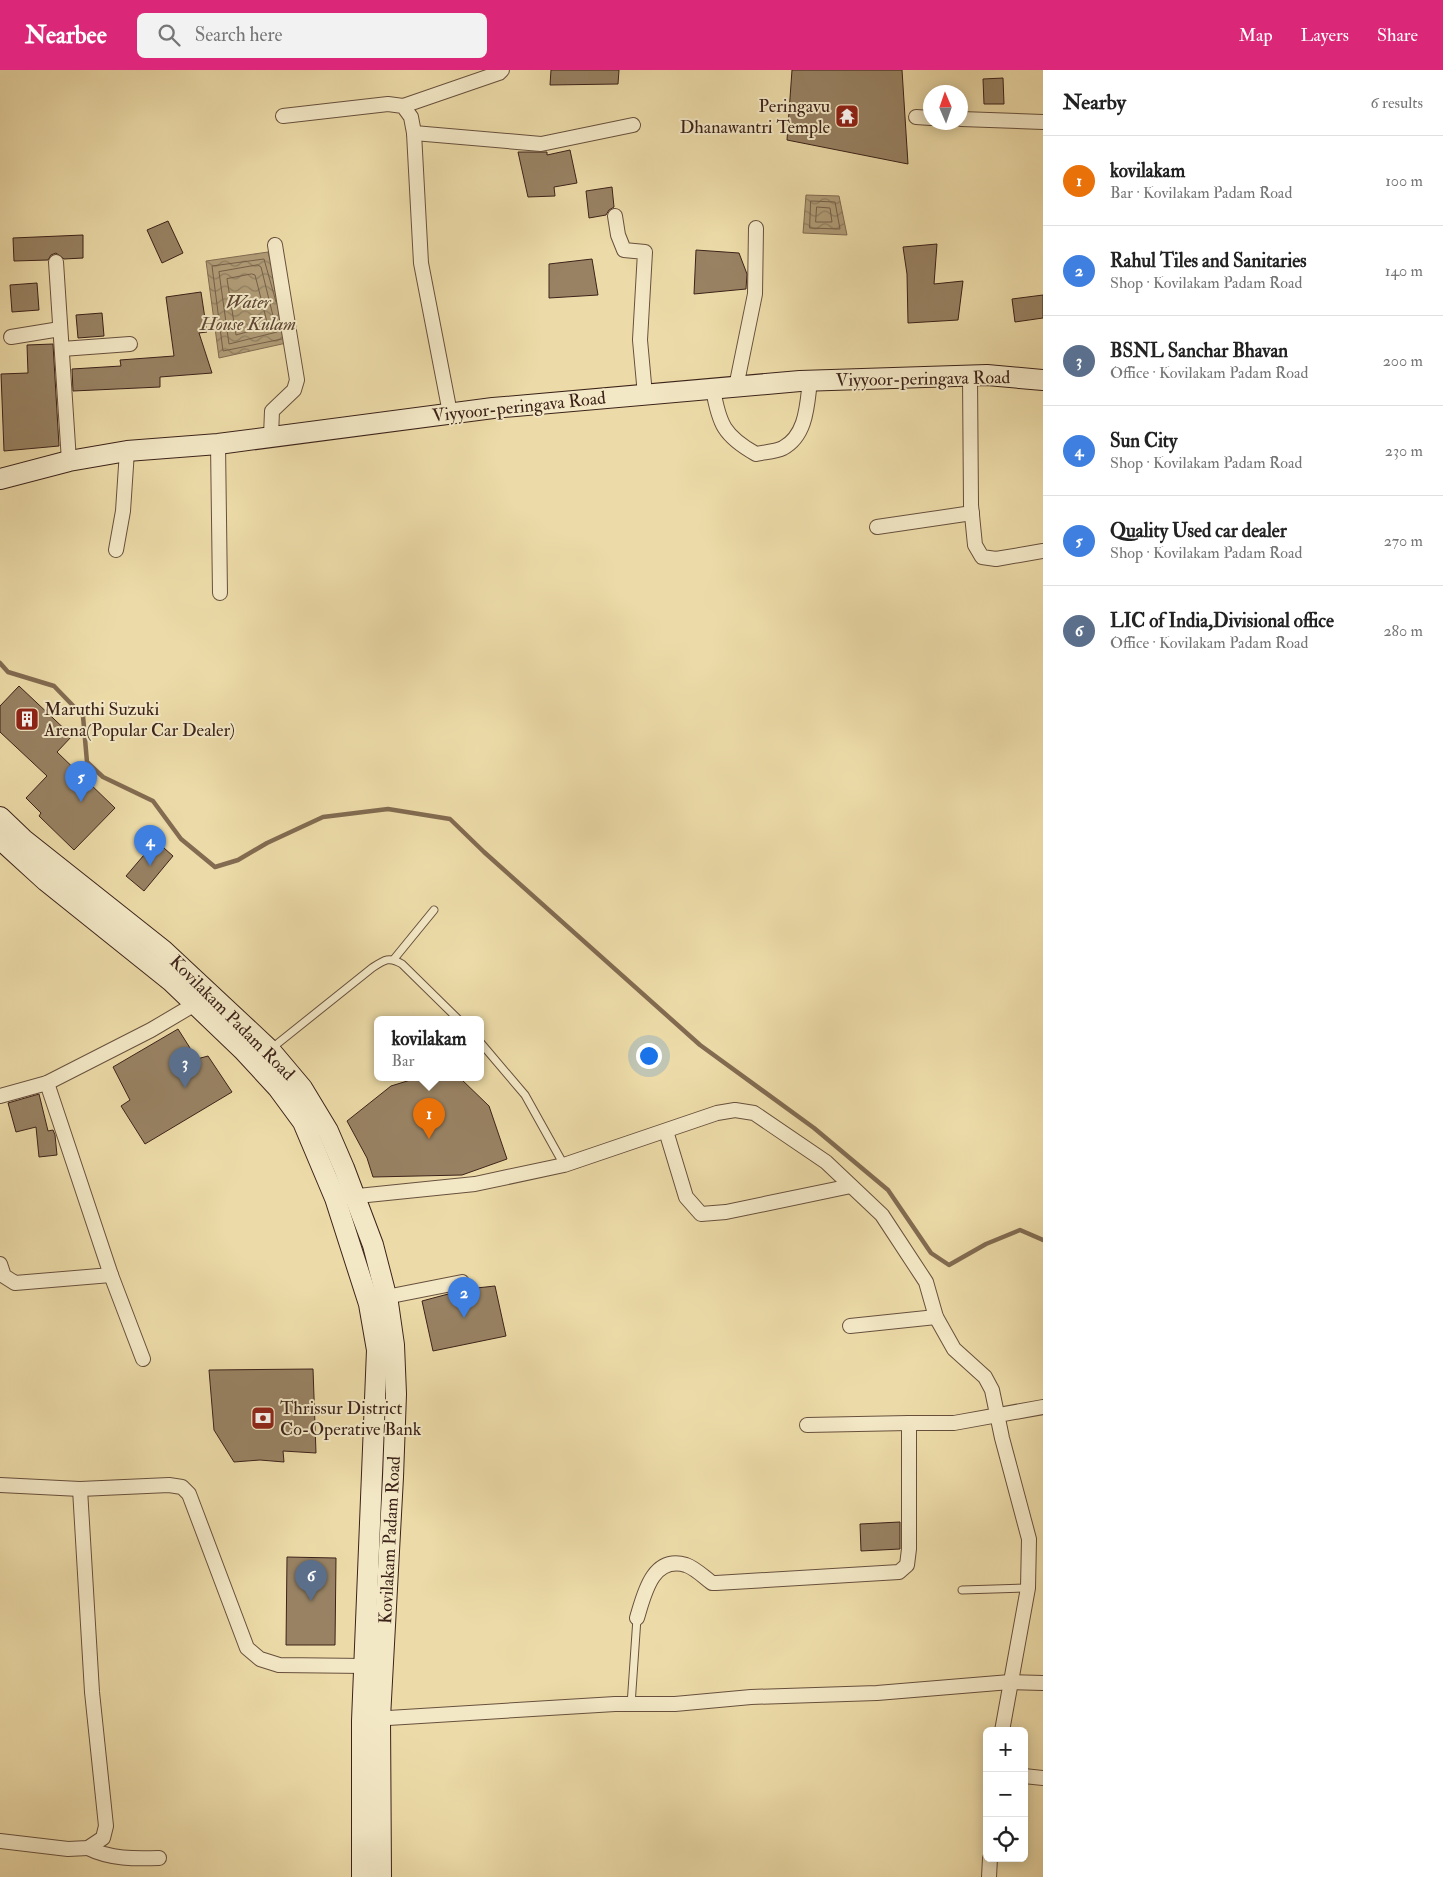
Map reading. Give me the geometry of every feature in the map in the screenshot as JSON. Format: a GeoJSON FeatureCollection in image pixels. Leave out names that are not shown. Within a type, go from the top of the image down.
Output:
{"type":"FeatureCollection","features":[{"type":"Feature","properties":{"kind":"main road","name":"Viyyoor-peringava Road"},"geometry":{"type":"LineString","coordinates":[[0,479],[69,461],[127,451],[218,444],[450,413],[810,381],[970,376],[1043,380]]}},
{"type":"Feature","properties":{"kind":"main road","name":"Kovilakam Padam Road"},"geometry":{"type":"LineString","coordinates":[[0,817],[22,838],[163,950],[243,1050],[278,1088],[303,1122],[373,1245],[386,1297],[394,1346],[396,1394],[394,1477],[371,1719],[362,1877]]}},
{"type":"Feature","properties":{"kind":"main road","name":"Kovilakam Padam Road"},"geometry":{"type":"LineString","coordinates":[[0,840],[46,881],[172,982],[201,997],[270,1050],[302,1088],[328,1131],[369,1304],[377,1350],[365,1666],[371,1719],[381,1877]]}},
{"type":"Feature","properties":{"kind":"street"},"geometry":{"type":"LineString","coordinates":[[283,116],[388,104],[404,106],[499,73],[502,70]]}},
{"type":"Feature","properties":{"kind":"street"},"geometry":{"type":"LineString","coordinates":[[404,106],[411,117],[414,133],[421,263],[450,413]]}},
{"type":"Feature","properties":{"kind":"street"},"geometry":{"type":"LineString","coordinates":[[916,117],[923,118]]}},
{"type":"Feature","properties":{"kind":"street"},"geometry":{"type":"LineString","coordinates":[[968,119],[1043,122]]}},
{"type":"Feature","properties":{"kind":"street"},"geometry":{"type":"LineString","coordinates":[[414,133],[542,144],[633,125]]}},
{"type":"Feature","properties":{"kind":"street"},"geometry":{"type":"LineString","coordinates":[[615,216],[618,235],[624,250],[646,252],[640,340],[645,395]]}},
{"type":"Feature","properties":{"kind":"street"},"geometry":{"type":"LineString","coordinates":[[736,387],[755,294],[756,228]]}},
{"type":"Feature","properties":{"kind":"street"},"geometry":{"type":"LineString","coordinates":[[271,436],[272,411],[294,390],[297,380],[275,245]]}},
{"type":"Feature","properties":{"kind":"street"},"geometry":{"type":"LineString","coordinates":[[56,262],[69,461]]}},
{"type":"Feature","properties":{"kind":"street"},"geometry":{"type":"LineString","coordinates":[[11,337],[60,329]]}},
{"type":"Feature","properties":{"kind":"street"},"geometry":{"type":"LineString","coordinates":[[62,349],[130,344]]}},
{"type":"Feature","properties":{"kind":"street"},"geometry":{"type":"LineString","coordinates":[[970,376],[972,512],[975,545],[982,557],[996,559],[1043,551]]}},
{"type":"Feature","properties":{"kind":"street"},"geometry":{"type":"LineString","coordinates":[[713,389],[722,428],[741,446],[756,454],[782,448],[796,436],[805,418],[810,381]]}},
{"type":"Feature","properties":{"kind":"street"},"geometry":{"type":"LineString","coordinates":[[218,444],[220,593]]}},
{"type":"Feature","properties":{"kind":"street"},"geometry":{"type":"LineString","coordinates":[[116,550],[123,511],[127,451]]}},
{"type":"Feature","properties":{"kind":"street"},"geometry":{"type":"LineString","coordinates":[[877,527],[972,512]]}},
{"type":"Feature","properties":{"kind":"street"},"geometry":{"type":"LineString","coordinates":[[0,1096],[47,1083],[151,1030],[201,997]]}},
{"type":"Feature","properties":{"kind":"street"},"geometry":{"type":"LineString","coordinates":[[47,1083],[111,1275],[143,1359]]}},
{"type":"Feature","properties":{"kind":"street"},"geometry":{"type":"LineString","coordinates":[[345,1197],[475,1184],[564,1165],[735,1110],[754,1113],[826,1162],[882,1214],[926,1282],[936,1316],[954,1349],[984,1377],[992,1390],[1029,1539],[1028,1588],[1003,1727]]}},
{"type":"Feature","properties":{"kind":"street"},"geometry":{"type":"LineString","coordinates":[[666,1131],[686,1197],[701,1214],[726,1212],[851,1186]]}},
{"type":"Feature","properties":{"kind":"street"},"geometry":{"type":"LineString","coordinates":[[0,1264],[4,1276],[15,1283],[111,1275]]}},
{"type":"Feature","properties":{"kind":"street"},"geometry":{"type":"LineString","coordinates":[[386,1297],[462,1282]]}},
{"type":"Feature","properties":{"kind":"street"},"geometry":{"type":"LineString","coordinates":[[850,1326],[936,1316]]}},
{"type":"Feature","properties":{"kind":"street"},"geometry":{"type":"LineString","coordinates":[[807,1425],[954,1424],[1043,1407]]}},
{"type":"Feature","properties":{"kind":"street"},"geometry":{"type":"LineString","coordinates":[[637,1618],[647,1584],[659,1569],[671,1565],[685,1565],[712,1583],[898,1572],[906,1565],[909,1549],[909,1423]]}},
{"type":"Feature","properties":{"kind":"street"},"geometry":{"type":"LineString","coordinates":[[0,1485],[80,1488],[169,1485],[182,1487],[189,1494],[247,1648],[260,1659],[279,1664],[365,1666]]}},
{"type":"Feature","properties":{"kind":"street"},"geometry":{"type":"LineString","coordinates":[[80,1488],[92,1692],[106,1826],[103,1838],[88,1848]]}},
{"type":"Feature","properties":{"kind":"street"},"geometry":{"type":"LineString","coordinates":[[1029,1539],[1043,1538]]}},
{"type":"Feature","properties":{"kind":"street"},"geometry":{"type":"LineString","coordinates":[[371,1719],[615,1704],[675,1704],[750,1697],[877,1693],[1010,1682],[1043,1683]]}},
{"type":"Feature","properties":{"kind":"street"},"geometry":{"type":"LineString","coordinates":[[1028,1776],[1043,1778]]}},
{"type":"Feature","properties":{"kind":"street"},"geometry":{"type":"LineString","coordinates":[[0,1842],[68,1849],[88,1848],[102,1855],[136,1859],[159,1858]]}},
{"type":"Feature","properties":{"kind":"street"},"geometry":{"type":"LineString","coordinates":[[989,1877],[990,1862]]}},
{"type":"Feature","properties":{"kind":"lane"},"geometry":{"type":"LineString","coordinates":[[270,1050],[383,960],[394,959],[434,910]]}},
{"type":"Feature","properties":{"kind":"lane"},"geometry":{"type":"LineString","coordinates":[[394,959],[435,994],[455,1016]]}},
{"type":"Feature","properties":{"kind":"lane"},"geometry":{"type":"LineString","coordinates":[[484,1047],[525,1095],[564,1165]]}},
{"type":"Feature","properties":{"kind":"lane"},"geometry":{"type":"LineString","coordinates":[[962,1590],[1028,1588]]}},
{"type":"Feature","properties":{"kind":"lane"},"geometry":{"type":"LineString","coordinates":[[631,1705],[637,1618]]}},
{"type":"Feature","properties":{"kind":"water"},"geometry":{"type":"Polygon","coordinates":[[[806,195],[839,196],[847,235],[803,233],[806,195]]]}},
{"type":"Feature","properties":{"kind":"water","name":"Water House Kulam"},"geometry":{"type":"Polygon","coordinates":[[[268,252],[291,342],[219,358],[206,261],[268,252]]]}},
{"type":"Feature","properties":{"kind":"building"},"geometry":{"type":"Polygon","coordinates":[[[551,70],[619,70],[618,84],[550,85],[551,70]]]}},
{"type":"Feature","properties":{"kind":"building","name":"Peringavu Dhanawantri Temple"},"geometry":{"type":"Polygon","coordinates":[[[792,70],[902,70],[908,164],[787,140],[792,70]]]}},
{"type":"Feature","properties":{"kind":"building"},"geometry":{"type":"Polygon","coordinates":[[[1003,78],[1004,104],[984,104],[983,79],[1003,78]]]}},
{"type":"Feature","properties":{"kind":"building"},"geometry":{"type":"Polygon","coordinates":[[[570,150],[577,183],[554,187],[555,196],[528,197],[518,152],[547,152],[547,155],[570,150]]]}},
{"type":"Feature","properties":{"kind":"building"},"geometry":{"type":"Polygon","coordinates":[[[612,187],[614,207],[606,215],[589,218],[586,191],[612,187]]]}},
{"type":"Feature","properties":{"kind":"building"},"geometry":{"type":"Polygon","coordinates":[[[168,221],[183,253],[162,263],[147,230],[168,221]]]}},
{"type":"Feature","properties":{"kind":"building"},"geometry":{"type":"Polygon","coordinates":[[[83,235],[83,258],[64,259],[56,253],[51,255],[48,260],[14,261],[13,238],[83,235]]]}},
{"type":"Feature","properties":{"kind":"building"},"geometry":{"type":"Polygon","coordinates":[[[937,244],[934,284],[963,281],[958,320],[908,323],[907,274],[903,247],[937,244]]]}},
{"type":"Feature","properties":{"kind":"building"},"geometry":{"type":"Polygon","coordinates":[[[696,250],[739,253],[747,274],[746,289],[694,294],[696,250]]]}},
{"type":"Feature","properties":{"kind":"building"},"geometry":{"type":"Polygon","coordinates":[[[592,259],[598,295],[549,298],[549,264],[592,259]]]}},
{"type":"Feature","properties":{"kind":"building"},"geometry":{"type":"Polygon","coordinates":[[[37,283],[39,310],[12,312],[10,285],[37,283]]]}},
{"type":"Feature","properties":{"kind":"building"},"geometry":{"type":"Polygon","coordinates":[[[201,292],[207,332],[199,333],[212,373],[160,377],[160,387],[73,391],[72,369],[121,366],[120,360],[174,356],[166,297],[201,292]]]}},
{"type":"Feature","properties":{"kind":"building"},"geometry":{"type":"Polygon","coordinates":[[[1043,295],[1043,318],[1015,322],[1012,299],[1043,295]]]}},
{"type":"Feature","properties":{"kind":"building"},"geometry":{"type":"Polygon","coordinates":[[[102,313],[104,336],[78,338],[76,315],[102,313]]]}},
{"type":"Feature","properties":{"kind":"building"},"geometry":{"type":"Polygon","coordinates":[[[53,344],[59,446],[4,451],[1,374],[28,373],[27,345],[53,344]]]}},
{"type":"Feature","properties":{"kind":"building"},"geometry":{"type":"Polygon","coordinates":[[[19,686],[72,736],[57,752],[115,808],[74,850],[39,816],[41,813],[26,798],[47,776],[0,732],[0,706],[19,686]]]}},
{"type":"Feature","properties":{"kind":"building"},"geometry":{"type":"Polygon","coordinates":[[[156,841],[173,856],[144,891],[126,876],[156,841]]]}},
{"type":"Feature","properties":{"kind":"building"},"geometry":{"type":"Polygon","coordinates":[[[178,1029],[197,1059],[208,1056],[232,1092],[145,1144],[121,1106],[130,1100],[113,1067],[178,1029]]]}},
{"type":"Feature","properties":{"kind":"building"},"geometry":{"type":"Polygon","coordinates":[[[407,1081],[463,1081],[489,1106],[507,1159],[462,1175],[373,1177],[367,1158],[347,1121],[391,1086],[407,1081]]]}},
{"type":"Feature","properties":{"kind":"building"},"geometry":{"type":"Polygon","coordinates":[[[39,1094],[48,1131],[53,1130],[55,1135],[57,1155],[39,1157],[36,1127],[16,1132],[8,1103],[39,1094]]]}},
{"type":"Feature","properties":{"kind":"building"},"geometry":{"type":"Polygon","coordinates":[[[495,1286],[506,1336],[433,1351],[422,1301],[467,1289],[495,1286]]]}},
{"type":"Feature","properties":{"kind":"building","name":"Thrissur District Co-Operative Bank"},"geometry":{"type":"Polygon","coordinates":[[[313,1369],[316,1453],[283,1451],[284,1462],[260,1460],[234,1462],[214,1430],[209,1370],[313,1369]]]}},
{"type":"Feature","properties":{"kind":"building"},"geometry":{"type":"Polygon","coordinates":[[[900,1522],[900,1549],[861,1551],[860,1524],[900,1522]]]}},
{"type":"Feature","properties":{"kind":"building"},"geometry":{"type":"Polygon","coordinates":[[[287,1557],[336,1558],[335,1645],[286,1645],[287,1557]]]}},
{"type":"Feature","properties":{"kind":"waterway"},"geometry":{"type":"LineString","coordinates":[[0,663],[8,672],[54,686],[83,716],[87,762],[103,777],[153,801],[181,839],[215,867],[238,860],[267,843],[323,817],[388,809],[450,819],[484,852],[700,1045],[814,1128],[888,1190],[931,1253],[949,1265],[986,1244],[1020,1230],[1043,1240]]}},
{"type":"Feature","properties":{"kind":"place","name":"Peringavu Dhanawantri Temple"},"geometry":{"type":"Point","coordinates":[847,116]}},
{"type":"Feature","properties":{"kind":"place","name":"Maruthi Suzuki Arena(Popular Car Dealer)"},"geometry":{"type":"Point","coordinates":[27,719]}},
{"type":"Feature","properties":{"kind":"place","name":"Quality Used car dealer"},"geometry":{"type":"Point","coordinates":[81,802]}},
{"type":"Feature","properties":{"kind":"place","name":"Sun City"},"geometry":{"type":"Point","coordinates":[150,866]}},
{"type":"Feature","properties":{"kind":"place","name":"BSNL Sanchar Bhavan"},"geometry":{"type":"Point","coordinates":[185,1088]}},
{"type":"Feature","properties":{"kind":"place","name":"kovilakam"},"geometry":{"type":"Point","coordinates":[429,1139]}},
{"type":"Feature","properties":{"kind":"place","name":"Rahul Tiles and Sanitaries"},"geometry":{"type":"Point","coordinates":[464,1318]}},
{"type":"Feature","properties":{"kind":"place","name":"Thrissur District Co-Operative Bank"},"geometry":{"type":"Point","coordinates":[263,1418]}},
{"type":"Feature","properties":{"kind":"place","name":"LIC of India,Divisional office"},"geometry":{"type":"Point","coordinates":[311,1601]}}]}
